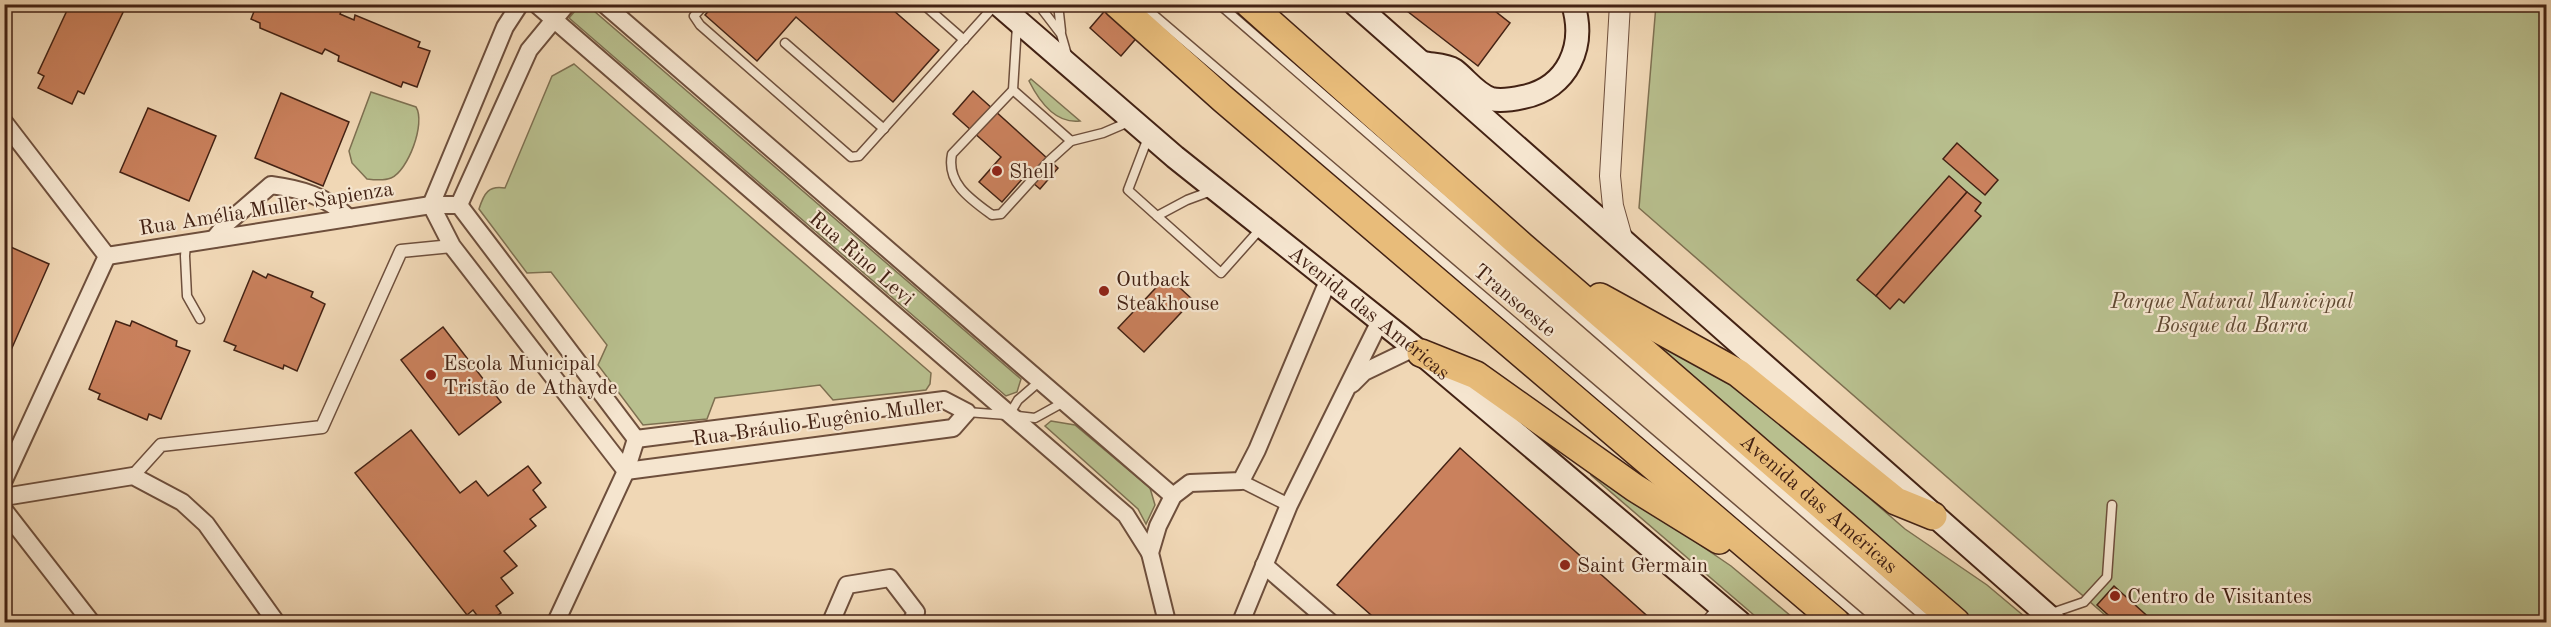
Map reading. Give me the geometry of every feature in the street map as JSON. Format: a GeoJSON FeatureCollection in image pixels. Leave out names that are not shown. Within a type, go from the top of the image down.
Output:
{"type":"FeatureCollection","features":[{"type":"Feature","properties":{"kind":"highway"},"geometry":{"type":"LineString","coordinates":[[1117,4],[1223,99],[1836,622]]}},
{"type":"Feature","properties":{"kind":"highway","name":"Avenida das Américas"},"geometry":{"type":"LineString","coordinates":[[1249,4],[1522,246],[1956,622]]}},
{"type":"Feature","properties":{"kind":"highway"},"geometry":{"type":"LineString","coordinates":[[1522,246],[1622,311],[1738,373],[1896,501],[1933,516]]}},
{"type":"Feature","properties":{"kind":"highway"},"geometry":{"type":"LineString","coordinates":[[1418,350],[1476,375],[1635,488],[1744,555],[1824,622]]}},
{"type":"Feature","properties":{"kind":"main road","name":"Avenida das Américas"},"geometry":{"type":"LineString","coordinates":[[997,4],[1141,128],[1328,281],[1418,350],[1712,614],[1739,622]]}},
{"type":"Feature","properties":{"kind":"main road"},"geometry":{"type":"LineString","coordinates":[[1355,4],[2050,619]]}},
{"type":"Feature","properties":{"kind":"main road"},"geometry":{"type":"LineString","coordinates":[[1420,62],[1452,69],[1474,89],[1491,99],[1530,96],[1557,81],[1567,69],[1578,40],[1578,22],[1573,4]]}},
{"type":"Feature","properties":{"kind":"street"},"geometry":{"type":"LineString","coordinates":[[520,4],[505,27],[431,206],[452,246],[626,471]]}},
{"type":"Feature","properties":{"kind":"street","name":"Rua Rino Levi"},"geometry":{"type":"LineString","coordinates":[[536,4],[1126,515],[1150,553]]}},
{"type":"Feature","properties":{"kind":"street"},"geometry":{"type":"LineString","coordinates":[[556,622],[626,471],[636,439],[459,205],[529,50],[567,4]]}},
{"type":"Feature","properties":{"kind":"street","name":"Rua Rino Levi"},"geometry":{"type":"LineString","coordinates":[[604,4],[1173,496]]}},
{"type":"Feature","properties":{"kind":"street"},"geometry":{"type":"LineString","coordinates":[[1620,4],[1610,176],[1613,206],[1622,238]]}},
{"type":"Feature","properties":{"kind":"street"},"geometry":{"type":"LineString","coordinates":[[4,122],[107,256],[4,480]]}},
{"type":"Feature","properties":{"kind":"street"},"geometry":{"type":"LineString","coordinates":[[214,239],[226,224],[271,185],[299,189],[324,199],[349,218]]}},
{"type":"Feature","properties":{"kind":"street","name":"Rua Amélia Muller Sapienza"},"geometry":{"type":"LineString","coordinates":[[107,256],[431,206],[459,205]]}},
{"type":"Feature","properties":{"kind":"street"},"geometry":{"type":"LineString","coordinates":[[133,476],[161,445],[322,427],[401,251],[452,246]]}},
{"type":"Feature","properties":{"kind":"street"},"geometry":{"type":"LineString","coordinates":[[1241,481],[1257,450],[1328,281]]}},
{"type":"Feature","properties":{"kind":"street"},"geometry":{"type":"LineString","coordinates":[[1241,622],[1289,505],[1380,321]]}},
{"type":"Feature","properties":{"kind":"street"},"geometry":{"type":"LineString","coordinates":[[1346,391],[1364,372],[1418,350]]}},
{"type":"Feature","properties":{"kind":"street","name":"Rua Bráulio Eugênio Muller"},"geometry":{"type":"LineString","coordinates":[[626,471],[953,428],[967,412],[944,400],[636,439]]}},
{"type":"Feature","properties":{"kind":"street"},"geometry":{"type":"LineString","coordinates":[[4,497],[133,476],[182,502],[206,524],[276,622]]}},
{"type":"Feature","properties":{"kind":"street"},"geometry":{"type":"LineString","coordinates":[[1167,622],[1150,553],[1158,526],[1173,496],[1190,483],[1241,481],[1289,505]]}},
{"type":"Feature","properties":{"kind":"street"},"geometry":{"type":"LineString","coordinates":[[4,510],[91,622]]}},
{"type":"Feature","properties":{"kind":"street"},"geometry":{"type":"LineString","coordinates":[[1264,565],[1330,622]]}},
{"type":"Feature","properties":{"kind":"street"},"geometry":{"type":"LineString","coordinates":[[831,622],[847,585],[890,578],[916,612],[912,622]]}},
{"type":"Feature","properties":{"kind":"lane"},"geometry":{"type":"LineString","coordinates":[[705,4],[694,16],[700,24],[851,157],[859,156],[997,4]]}},
{"type":"Feature","properties":{"kind":"lane"},"geometry":{"type":"LineString","coordinates":[[923,4],[964,40]]}},
{"type":"Feature","properties":{"kind":"lane"},"geometry":{"type":"LineString","coordinates":[[1038,4],[1061,34]]}},
{"type":"Feature","properties":{"kind":"lane"},"geometry":{"type":"LineString","coordinates":[[1058,4],[1061,34],[1070,66]]}},
{"type":"Feature","properties":{"kind":"lane","name":"Transoeste"},"geometry":{"type":"LineString","coordinates":[[1141,4],[1865,622]]}},
{"type":"Feature","properties":{"kind":"lane","name":"Transoeste"},"geometry":{"type":"LineString","coordinates":[[1219,4],[1930,622]]}},
{"type":"Feature","properties":{"kind":"lane"},"geometry":{"type":"LineString","coordinates":[[1017,21],[1013,90],[952,154],[949,167],[957,185],[975,203],[992,215],[1001,214],[1050,160],[1071,141],[1103,133],[1141,128],[1128,190],[1221,273],[1263,227]]}},
{"type":"Feature","properties":{"kind":"lane"},"geometry":{"type":"LineString","coordinates":[[785,43],[884,129]]}},
{"type":"Feature","properties":{"kind":"lane"},"geometry":{"type":"LineString","coordinates":[[1013,90],[1071,141]]}},
{"type":"Feature","properties":{"kind":"lane"},"geometry":{"type":"LineString","coordinates":[[1157,216],[1187,200],[1218,189]]}},
{"type":"Feature","properties":{"kind":"lane"},"geometry":{"type":"LineString","coordinates":[[186,244],[187,296],[200,319]]}},
{"type":"Feature","properties":{"kind":"lane"},"geometry":{"type":"LineString","coordinates":[[1009,415],[1018,400],[1040,381]]}},
{"type":"Feature","properties":{"kind":"lane"},"geometry":{"type":"LineString","coordinates":[[967,412],[1035,418],[1065,402]]}},
{"type":"Feature","properties":{"kind":"lane"},"geometry":{"type":"LineString","coordinates":[[2050,619],[2084,602],[2107,577],[2112,505]]}},
{"type":"Feature","properties":{"kind":"green space"},"geometry":{"type":"Polygon","coordinates":[[[581,4],[587,5],[1021,379],[1017,392],[1006,396],[569,18],[581,4]]]}},
{"type":"Feature","properties":{"kind":"green space","name":"Parque Natural Municipal Bosque da Barra"},"geometry":{"type":"Polygon","coordinates":[[[1656,5],[2546,5],[2546,622],[2113,622],[1639,208],[1656,5]]]}},
{"type":"Feature","properties":{"kind":"green space"},"geometry":{"type":"Polygon","coordinates":[[[574,64],[931,373],[930,384],[926,390],[833,400],[820,385],[715,398],[707,419],[643,425],[598,365],[607,345],[551,272],[527,273],[479,209],[488,191],[499,187],[505,188],[552,76],[574,64]]]}},
{"type":"Feature","properties":{"kind":"green space"},"geometry":{"type":"Polygon","coordinates":[[[1031,79],[1080,121],[1063,119],[1049,110],[1033,89],[1029,81],[1031,79]]]}},
{"type":"Feature","properties":{"kind":"green space"},"geometry":{"type":"Polygon","coordinates":[[[371,92],[416,107],[418,114],[417,135],[409,157],[397,174],[385,180],[367,179],[352,163],[349,151],[371,92]]]}},
{"type":"Feature","properties":{"kind":"green space"},"geometry":{"type":"Polygon","coordinates":[[[1649,334],[1753,397],[1905,529],[1987,585],[2031,622],[1973,622],[1652,344],[1649,334]]]}},
{"type":"Feature","properties":{"kind":"green space"},"geometry":{"type":"Polygon","coordinates":[[[1051,421],[1075,425],[1150,488],[1155,505],[1146,524],[1138,509],[1045,426],[1051,421]]]}},
{"type":"Feature","properties":{"kind":"green space"},"geometry":{"type":"Polygon","coordinates":[[[1590,470],[1731,566],[1798,622],[1762,622],[1591,475],[1590,470]]]}},
{"type":"Feature","properties":{"kind":"building"},"geometry":{"type":"Polygon","coordinates":[[[70,4],[127,4],[84,94],[78,91],[72,104],[38,88],[44,76],[38,73],[70,4]]]}},
{"type":"Feature","properties":{"kind":"building"},"geometry":{"type":"Polygon","coordinates":[[[257,4],[331,4],[342,9],[340,14],[354,20],[355,15],[420,42],[418,47],[430,51],[417,87],[403,82],[401,87],[338,61],[339,56],[325,49],[322,54],[260,28],[260,23],[251,19],[257,4]]]}},
{"type":"Feature","properties":{"kind":"building"},"geometry":{"type":"Polygon","coordinates":[[[715,4],[886,4],[939,50],[893,102],[796,17],[757,61],[705,15],[715,4]]]}},
{"type":"Feature","properties":{"kind":"building"},"geometry":{"type":"Polygon","coordinates":[[[1398,4],[1486,4],[1510,23],[1478,66],[1398,4]]]}},
{"type":"Feature","properties":{"kind":"building"},"geometry":{"type":"Polygon","coordinates":[[[1108,7],[1140,34],[1121,56],[1090,28],[1108,7]]]}},
{"type":"Feature","properties":{"kind":"building"},"geometry":{"type":"Polygon","coordinates":[[[973,91],[1058,168],[1040,189],[1025,176],[1002,202],[979,182],[1001,157],[953,114],[973,91]]]}},
{"type":"Feature","properties":{"kind":"building"},"geometry":{"type":"Polygon","coordinates":[[[281,93],[349,122],[323,186],[255,158],[281,93]]]}},
{"type":"Feature","properties":{"kind":"building"},"geometry":{"type":"Polygon","coordinates":[[[148,108],[216,136],[189,201],[120,172],[148,108]]]}},
{"type":"Feature","properties":{"kind":"building"},"geometry":{"type":"Polygon","coordinates":[[[1957,143],[1998,180],[1985,195],[1943,159],[1957,143]]]}},
{"type":"Feature","properties":{"kind":"building"},"geometry":{"type":"Polygon","coordinates":[[[1949,176],[1967,192],[1876,296],[1857,280],[1949,176]]]}},
{"type":"Feature","properties":{"kind":"building"},"geometry":{"type":"Polygon","coordinates":[[[1967,192],[1981,203],[1975,211],[1981,216],[1904,303],[1899,299],[1890,309],[1876,296],[1967,192]]]}},
{"type":"Feature","properties":{"kind":"building"},"geometry":{"type":"Polygon","coordinates":[[[4,244],[49,264],[4,366],[4,244]]]}},
{"type":"Feature","properties":{"kind":"building"},"geometry":{"type":"Polygon","coordinates":[[[253,271],[266,278],[268,274],[313,292],[311,297],[325,304],[297,371],[284,365],[283,369],[234,350],[236,346],[224,341],[253,271]]]}},
{"type":"Feature","properties":{"kind":"building"},"geometry":{"type":"Polygon","coordinates":[[[1167,276],[1193,300],[1144,352],[1118,328],[1167,276]]]}},
{"type":"Feature","properties":{"kind":"building"},"geometry":{"type":"Polygon","coordinates":[[[116,321],[130,326],[132,321],[177,341],[176,346],[190,351],[161,419],[149,414],[147,420],[98,399],[100,394],[89,389],[116,321]]]}},
{"type":"Feature","properties":{"kind":"building"},"geometry":{"type":"Polygon","coordinates":[[[443,327],[501,402],[459,435],[401,360],[443,327]]]}},
{"type":"Feature","properties":{"kind":"building"},"geometry":{"type":"Polygon","coordinates":[[[411,430],[460,493],[476,481],[488,496],[528,466],[541,483],[533,490],[546,507],[530,519],[536,526],[504,551],[517,566],[501,578],[513,593],[496,606],[501,613],[488,622],[482,622],[473,610],[467,615],[355,473],[411,430]]]}},
{"type":"Feature","properties":{"kind":"building"},"geometry":{"type":"Polygon","coordinates":[[[1460,448],[1654,622],[1379,622],[1337,585],[1460,448]]]}},
{"type":"Feature","properties":{"kind":"building","name":"Centro de Visitantes"},"geometry":{"type":"Polygon","coordinates":[[[2114,586],[2154,622],[2116,622],[2097,605],[2114,586]]]}},
{"type":"Feature","properties":{"kind":"place","name":"Shell"},"geometry":{"type":"Point","coordinates":[997,171]}},
{"type":"Feature","properties":{"kind":"place","name":"Outback Steakhouse"},"geometry":{"type":"Point","coordinates":[1104,291]}},
{"type":"Feature","properties":{"kind":"place","name":"Escola Municipal Tristão de Athayde"},"geometry":{"type":"Point","coordinates":[431,375]}},
{"type":"Feature","properties":{"kind":"place","name":"Saint Germain"},"geometry":{"type":"Point","coordinates":[1565,565]}},
{"type":"Feature","properties":{"kind":"place","name":"Centro de Visitantes"},"geometry":{"type":"Point","coordinates":[2115,596]}}]}
